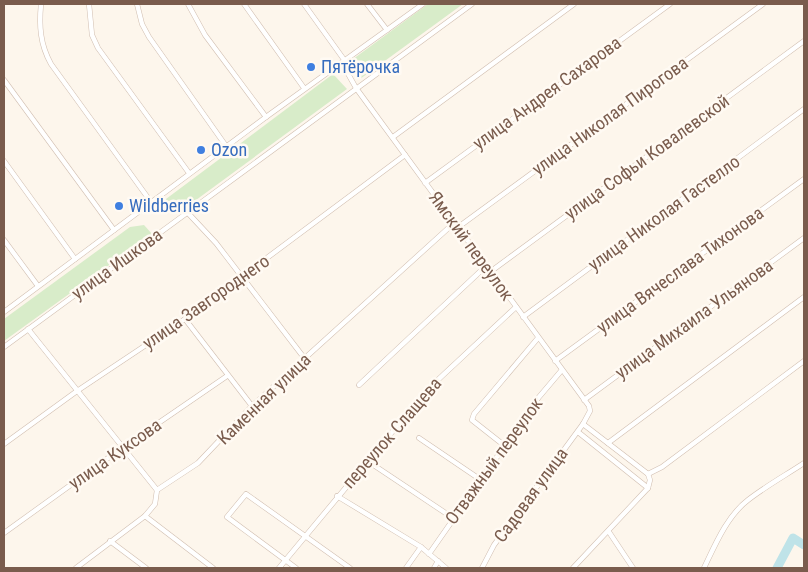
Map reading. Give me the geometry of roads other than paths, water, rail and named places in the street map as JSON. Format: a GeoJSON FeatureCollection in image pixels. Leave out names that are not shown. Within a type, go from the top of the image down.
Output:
{"type":"FeatureCollection","features":[{"type":"Feature","properties":{"kind":"street"},"geometry":{"type":"LineString","coordinates":[[41,4],[40,35],[44,52],[151,202]]}},
{"type":"Feature","properties":{"kind":"street"},"geometry":{"type":"LineString","coordinates":[[89,4],[92,35],[98,48],[189,173]]}},
{"type":"Feature","properties":{"kind":"street"},"geometry":{"type":"LineString","coordinates":[[137,4],[142,24],[149,38],[226,146]]}},
{"type":"Feature","properties":{"kind":"street"},"geometry":{"type":"LineString","coordinates":[[188,4],[205,35],[266,117]]}},
{"type":"Feature","properties":{"kind":"street"},"geometry":{"type":"LineString","coordinates":[[244,4],[304,88]]}},
{"type":"Feature","properties":{"kind":"street","name":"Ямский переулок"},"geometry":{"type":"LineString","coordinates":[[304,4],[344,62],[356,88],[561,371],[586,401]]}},
{"type":"Feature","properties":{"kind":"street"},"geometry":{"type":"LineString","coordinates":[[367,4],[387,30]]}},
{"type":"Feature","properties":{"kind":"street","name":"улица Ишкова"},"geometry":{"type":"LineString","coordinates":[[4,312],[304,88],[344,62],[423,4]]}},
{"type":"Feature","properties":{"kind":"street","name":"улица Ишкова"},"geometry":{"type":"LineString","coordinates":[[4,347],[472,4]]}},
{"type":"Feature","properties":{"kind":"street"},"geometry":{"type":"LineString","coordinates":[[393,138],[574,4]]}},
{"type":"Feature","properties":{"kind":"street","name":"улица Андрея Сахарова"},"geometry":{"type":"LineString","coordinates":[[425,183],[670,4]]}},
{"type":"Feature","properties":{"kind":"street","name":"улица Николая Пирогова"},"geometry":{"type":"LineString","coordinates":[[457,228],[762,4]]}},
{"type":"Feature","properties":{"kind":"street","name":"улица Софьи Ковалевской"},"geometry":{"type":"LineString","coordinates":[[490,272],[804,42]]}},
{"type":"Feature","properties":{"kind":"street"},"geometry":{"type":"LineString","coordinates":[[4,80],[114,230]]}},
{"type":"Feature","properties":{"kind":"street","name":"улица Николая Гастелло"},"geometry":{"type":"LineString","coordinates":[[523,317],[804,109]]}},
{"type":"Feature","properties":{"kind":"street","name":"улица Завгороднего"},"geometry":{"type":"LineString","coordinates":[[4,444],[77,391],[185,320],[405,155]]}},
{"type":"Feature","properties":{"kind":"street"},"geometry":{"type":"LineString","coordinates":[[4,161],[75,259]]}},
{"type":"Feature","properties":{"kind":"street","name":"улица Вячеслава Тихонова"},"geometry":{"type":"LineString","coordinates":[[555,362],[804,179]]}},
{"type":"Feature","properties":{"kind":"street"},"geometry":{"type":"LineString","coordinates":[[187,212],[212,238],[305,359]]}},
{"type":"Feature","properties":{"kind":"street","name":"Каменная улица"},"geometry":{"type":"LineString","coordinates":[[157,490],[198,463],[252,406],[454,223]]}},
{"type":"Feature","properties":{"kind":"street","name":"улица Михаила Ульянова"},"geometry":{"type":"LineString","coordinates":[[586,401],[804,238]]}},
{"type":"Feature","properties":{"kind":"street"},"geometry":{"type":"LineString","coordinates":[[4,240],[38,286]]}},
{"type":"Feature","properties":{"kind":"street"},"geometry":{"type":"LineString","coordinates":[[359,385],[486,266]]}},
{"type":"Feature","properties":{"kind":"street"},"geometry":{"type":"LineString","coordinates":[[608,442],[804,297]]}},
{"type":"Feature","properties":{"kind":"street","name":"переулок Слащева"},"geometry":{"type":"LineString","coordinates":[[279,568],[366,460],[426,390],[516,307]]}},
{"type":"Feature","properties":{"kind":"street"},"geometry":{"type":"LineString","coordinates":[[185,320],[252,406]]}},
{"type":"Feature","properties":{"kind":"street"},"geometry":{"type":"LineString","coordinates":[[28,328],[157,490],[155,504],[145,516],[110,541],[78,568]]}},
{"type":"Feature","properties":{"kind":"street"},"geometry":{"type":"LineString","coordinates":[[505,446],[472,420],[474,414],[538,338]]}},
{"type":"Feature","properties":{"kind":"street"},"geometry":{"type":"LineString","coordinates":[[648,474],[662,467],[804,361]]}},
{"type":"Feature","properties":{"kind":"street","name":"Отважный переулок"},"geometry":{"type":"LineString","coordinates":[[429,554],[539,397],[561,371]]}},
{"type":"Feature","properties":{"kind":"street","name":"улица Куксова"},"geometry":{"type":"LineString","coordinates":[[4,533],[122,448],[227,376]]}},
{"type":"Feature","properties":{"kind":"street","name":"Садовая улица"},"geometry":{"type":"LineString","coordinates":[[482,568],[494,545],[584,424],[590,411],[586,401]]}},
{"type":"Feature","properties":{"kind":"street"},"geometry":{"type":"LineString","coordinates":[[574,568],[648,488],[650,480],[648,474],[584,424]]}},
{"type":"Feature","properties":{"kind":"street"},"geometry":{"type":"LineString","coordinates":[[578,432],[648,488]]}},
{"type":"Feature","properties":{"kind":"street"},"geometry":{"type":"LineString","coordinates":[[419,438],[481,480]]}},
{"type":"Feature","properties":{"kind":"street"},"geometry":{"type":"LineString","coordinates":[[366,460],[453,518]]}},
{"type":"Feature","properties":{"kind":"street"},"geometry":{"type":"LineString","coordinates":[[704,568],[715,544],[734,514],[748,500],[804,463]]}},
{"type":"Feature","properties":{"kind":"street"},"geometry":{"type":"LineString","coordinates":[[296,568],[227,516],[246,494],[305,538],[350,568]]}},
{"type":"Feature","properties":{"kind":"street"},"geometry":{"type":"LineString","coordinates":[[337,496],[420,547],[446,568]]}},
{"type":"Feature","properties":{"kind":"street"},"geometry":{"type":"LineString","coordinates":[[145,516],[213,568]]}},
{"type":"Feature","properties":{"kind":"street"},"geometry":{"type":"LineString","coordinates":[[608,532],[633,568]]}},
{"type":"Feature","properties":{"kind":"street"},"geometry":{"type":"LineString","coordinates":[[110,541],[146,568]]}},
{"type":"Feature","properties":{"kind":"street"},"geometry":{"type":"LineString","coordinates":[[406,568],[420,547]]}},
{"type":"Feature","properties":{"kind":"street"},"geometry":{"type":"LineString","coordinates":[[434,568],[438,561]]}},
{"type":"Feature","properties":{"kind":"waterway"},"geometry":{"type":"LineString","coordinates":[[777,568],[793,538],[804,545]]}},
{"type":"Feature","properties":{"kind":"place","name":"Пятёрочка"},"geometry":{"type":"Point","coordinates":[311,67]}},
{"type":"Feature","properties":{"kind":"place","name":"Ozon"},"geometry":{"type":"Point","coordinates":[201,150]}},
{"type":"Feature","properties":{"kind":"place","name":"Wildberries"},"geometry":{"type":"Point","coordinates":[119,206]}}]}
